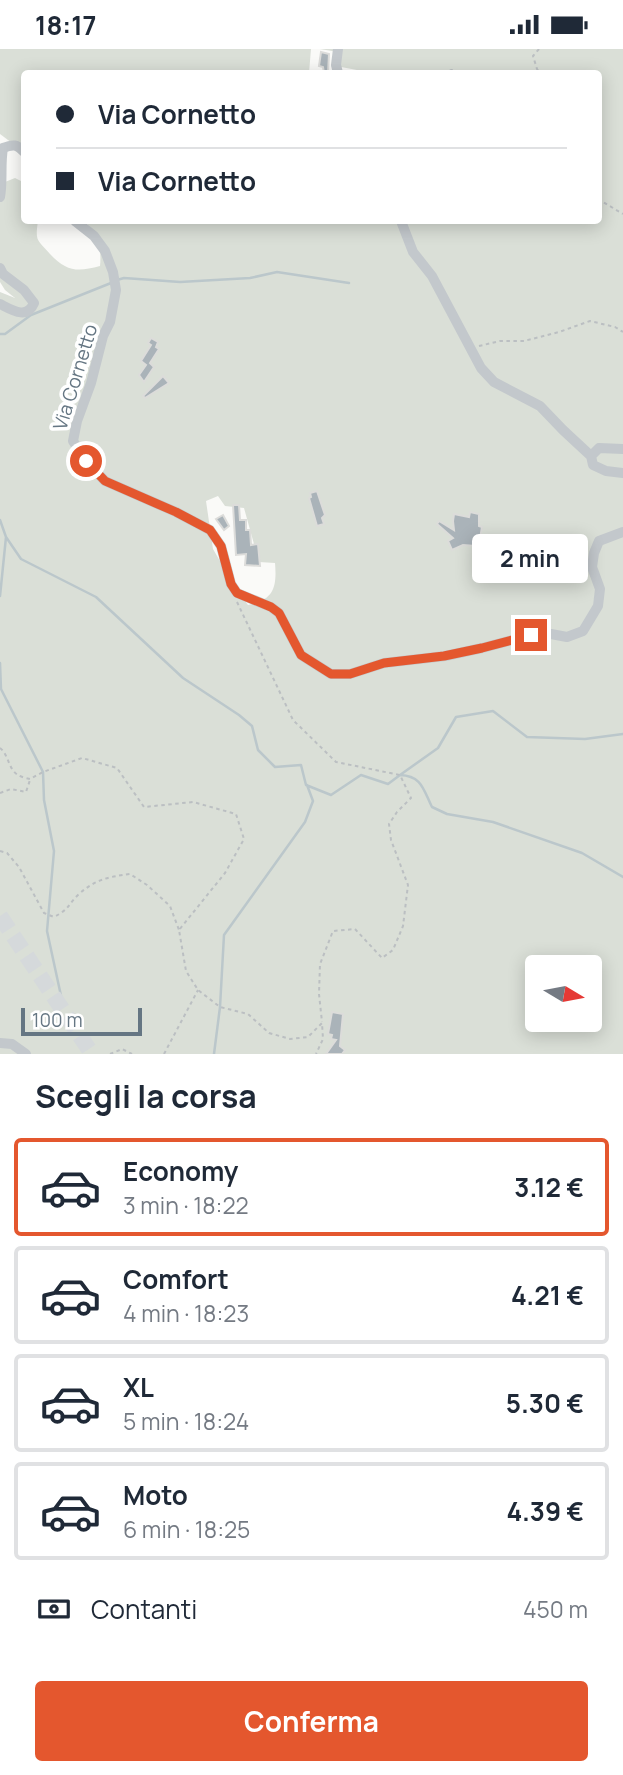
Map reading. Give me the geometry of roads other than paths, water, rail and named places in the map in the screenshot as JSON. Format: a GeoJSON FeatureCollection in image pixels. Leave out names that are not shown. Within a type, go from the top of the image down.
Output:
{"type":"FeatureCollection","features":[{"type":"Feature","properties":{"kind":"street"},"geometry":{"type":"LineString","coordinates":[[337,70],[338,49]]}},
{"type":"Feature","properties":{"kind":"street"},"geometry":{"type":"LineString","coordinates":[[0,197],[3,148],[12,144],[21,149]]}},
{"type":"Feature","properties":{"kind":"street","name":"Via Cornetto"},"geometry":{"type":"LineString","coordinates":[[79,224],[94,236],[105,251],[115,281],[110,322],[103,337],[92,383],[77,421],[73,441],[86,461],[105,481],[210,530],[221,546],[231,584],[237,593],[279,613],[301,655],[331,674],[350,674],[384,663],[444,656],[531,635],[568,637],[583,631],[598,606],[600,589],[592,567],[598,541],[623,532]]}},
{"type":"Feature","properties":{"kind":"street"},"geometry":{"type":"LineString","coordinates":[[402,224],[413,252],[432,276],[481,368],[494,382],[540,406],[591,456],[593,465],[606,471],[623,473]]}},
{"type":"Feature","properties":{"kind":"street"},"geometry":{"type":"LineString","coordinates":[[0,268],[34,303],[26,313],[17,313],[0,304]]}},
{"type":"Feature","properties":{"kind":"street"},"geometry":{"type":"LineString","coordinates":[[591,456],[599,448],[623,449]]}},
{"type":"Feature","properties":{"kind":"street"},"geometry":{"type":"LineString","coordinates":[[0,1043],[12,1044],[26,1054]]}},
{"type":"Feature","properties":{"kind":"waterway"},"geometry":{"type":"LineString","coordinates":[[117,280],[124,278],[180,282],[250,278],[277,272],[349,283]]}},
{"type":"Feature","properties":{"kind":"waterway"},"geometry":{"type":"LineString","coordinates":[[0,334],[5,334],[31,315],[111,283]]}},
{"type":"Feature","properties":{"kind":"waterway"},"geometry":{"type":"LineString","coordinates":[[0,520],[6,537],[21,559],[96,597],[183,678],[252,726],[258,750],[275,767],[301,765],[306,785],[331,795],[361,775],[388,784],[400,775],[407,776],[421,785],[432,807],[447,814],[493,822],[582,853],[623,877]]}},
{"type":"Feature","properties":{"kind":"waterway"},"geometry":{"type":"LineString","coordinates":[[0,596],[6,537]]}},
{"type":"Feature","properties":{"kind":"waterway"},"geometry":{"type":"LineString","coordinates":[[0,663],[1,689],[43,772],[44,800],[54,851],[47,931],[63,1005]]}},
{"type":"Feature","properties":{"kind":"waterway"},"geometry":{"type":"LineString","coordinates":[[400,775],[438,748],[456,717],[493,711],[527,737],[585,739],[623,734]]}},
{"type":"Feature","properties":{"kind":"waterway"},"geometry":{"type":"LineString","coordinates":[[214,1054],[224,935],[305,822],[313,801],[307,785]]}},
{"type":"Feature","properties":{"kind":"tunnel"},"geometry":{"type":"LineString","coordinates":[[0,916],[92,1054]]}}]}
